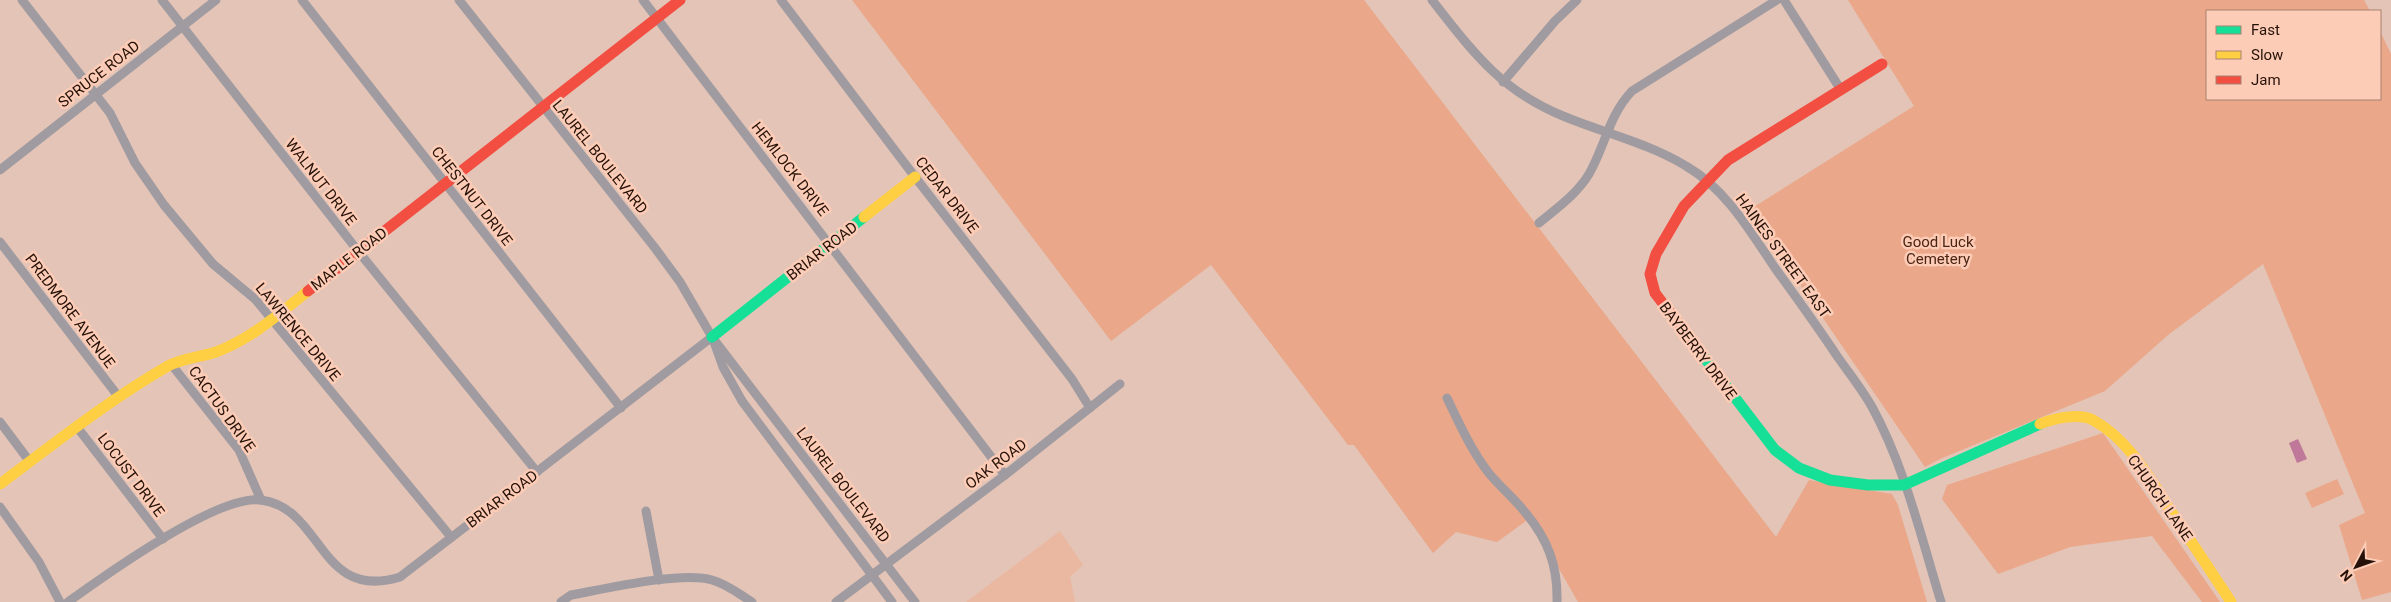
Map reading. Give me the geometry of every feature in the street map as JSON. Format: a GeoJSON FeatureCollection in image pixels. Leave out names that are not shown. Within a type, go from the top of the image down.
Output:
{"type":"FeatureCollection","features":[{"type":"Feature","properties":{"kind":"street","name":"LAWRENCE DRIVE"},"geometry":{"type":"LineString","coordinates":[[22,0],[96,95],[122,135],[135,163],[164,204],[213,264],[255,299],[451,537]]}},
{"type":"Feature","properties":{"kind":"street","name":"WALNUT DRIVE"},"geometry":{"type":"LineString","coordinates":[[162,0],[358,252],[538,472]]}},
{"type":"Feature","properties":{"kind":"street","name":"SPRUCE ROAD"},"geometry":{"type":"LineString","coordinates":[[0,170],[216,0]]}},
{"type":"Feature","properties":{"kind":"street","name":"CHESTNUT DRIVE"},"geometry":{"type":"LineString","coordinates":[[302,0],[621,408]]}},
{"type":"Feature","properties":{"kind":"street","name":"LAUREL BOULEVARD"},"geometry":{"type":"LineString","coordinates":[[459,0],[670,268],[712,336],[915,602]]}},
{"type":"Feature","properties":{"kind":"street","name":"HEMLOCK DRIVE"},"geometry":{"type":"LineString","coordinates":[[643,0],[831,244],[1005,475]]}},
{"type":"Feature","properties":{"kind":"street","name":"MAPLE ROAD"},"geometry":{"type":"LineString","coordinates":[[0,484],[118,396],[171,364],[215,352],[236,343],[272,320],[680,0]]}},
{"type":"Feature","properties":{"kind":"street","name":"CEDAR DRIVE"},"geometry":{"type":"LineString","coordinates":[[782,0],[915,177],[1072,379],[1090,408]]}},
{"type":"Feature","properties":{"kind":"street","name":"HAINES STREET EAST"},"geometry":{"type":"LineString","coordinates":[[1432,0],[1476,56],[1504,82],[1533,102],[1562,116],[1662,154],[1687,166],[1706,181],[1735,210],[1872,407],[1890,444],[1941,602]]}},
{"type":"Feature","properties":{"kind":"street"},"geometry":{"type":"LineString","coordinates":[[1504,82],[1555,21],[1577,0]]}},
{"type":"Feature","properties":{"kind":"street"},"geometry":{"type":"LineString","coordinates":[[1539,223],[1572,195],[1588,176],[1613,116],[1621,102],[1632,91],[1777,0]]}},
{"type":"Feature","properties":{"kind":"street"},"geometry":{"type":"LineString","coordinates":[[1784,0],[1841,90]]}},
{"type":"Feature","properties":{"kind":"street","name":"BAYBERRY DRIVE"},"geometry":{"type":"LineString","coordinates":[[1882,64],[1728,160],[1684,206],[1656,254],[1650,274],[1651,282],[1662,304],[1775,450],[1791,463],[1825,478],[1888,486],[1904,484]]}},
{"type":"Feature","properties":{"kind":"street","name":"BRIAR ROAD"},"geometry":{"type":"LineString","coordinates":[[68,602],[111,570],[163,539],[201,518],[242,500],[261,500],[287,509],[331,564],[343,575],[365,585],[386,583],[400,577],[621,408],[915,177]]}},
{"type":"Feature","properties":{"kind":"street","name":"PREDMORE AVENUE"},"geometry":{"type":"LineString","coordinates":[[0,242],[118,396]]}},
{"type":"Feature","properties":{"kind":"street","name":"LAUREL BOULEVARD"},"geometry":{"type":"LineString","coordinates":[[712,336],[722,367],[742,401],[892,602]]}},
{"type":"Feature","properties":{"kind":"street","name":"CACTUS DRIVE"},"geometry":{"type":"LineString","coordinates":[[171,364],[239,450],[261,500]]}},
{"type":"Feature","properties":{"kind":"street","name":"OAK ROAD"},"geometry":{"type":"LineString","coordinates":[[836,602],[1005,475],[1120,384]]}},
{"type":"Feature","properties":{"kind":"street"},"geometry":{"type":"LineString","coordinates":[[1447,398],[1468,439],[1488,471],[1526,512],[1549,548],[1557,573],[1557,602]]}},
{"type":"Feature","properties":{"kind":"street","name":"CHURCH LANE"},"geometry":{"type":"LineString","coordinates":[[1904,484],[2049,420],[2081,417],[2092,420],[2137,460],[2231,602]]}},
{"type":"Feature","properties":{"kind":"street"},"geometry":{"type":"LineString","coordinates":[[0,422],[30,462]]}},
{"type":"Feature","properties":{"kind":"street","name":"LOCUST DRIVE"},"geometry":{"type":"LineString","coordinates":[[77,427],[163,539]]}},
{"type":"Feature","properties":{"kind":"street"},"geometry":{"type":"LineString","coordinates":[[0,507],[39,562],[60,602]]}},
{"type":"Feature","properties":{"kind":"street"},"geometry":{"type":"LineString","coordinates":[[646,511],[659,580]]}},
{"type":"Feature","properties":{"kind":"street"},"geometry":{"type":"LineString","coordinates":[[561,602],[571,595],[659,580],[710,579],[729,586],[752,602]]}},
{"type":"Feature","properties":{"kind":"shaded area"},"geometry":{"type":"Polygon","coordinates":[[[2298,439],[2307,459],[2297,463],[2289,443],[2298,439]]]}},
{"type":"Feature","properties":{"kind":"shaded area"},"geometry":{"type":"Polygon","coordinates":[[[1060,531],[1083,565],[1070,577],[1075,602],[966,602],[1060,531]]]}},
{"type":"Feature","properties":{"kind":"green space"},"geometry":{"type":"Polygon","coordinates":[[[852,0],[1364,0],[1776,537],[1809,480],[1892,494],[1898,505],[1927,602],[1578,602],[1530,518],[1497,542],[1456,532],[1433,553],[1354,445],[1348,445],[1211,265],[1111,341],[852,0]]]}},
{"type":"Feature","properties":{"kind":"green space","name":"Good Luck Cemetery"},"geometry":{"type":"Polygon","coordinates":[[[1848,0],[2364,0],[2369,10],[2206,10],[2206,100],[2381,100],[2381,33],[2391,54],[2391,592],[2362,600],[2339,525],[2365,513],[2263,264],[2168,335],[2105,391],[1940,459],[1925,467],[1749,210],[1914,106],[1848,0]]]}},
{"type":"Feature","properties":{"kind":"green space"},"geometry":{"type":"Polygon","coordinates":[[[2103,433],[2220,602],[2202,602],[2152,536],[2070,547],[1998,574],[1942,499],[1947,485],[2103,433]]]}},
{"type":"Feature","properties":{"kind":"green space"},"geometry":{"type":"Polygon","coordinates":[[[2337,479],[2344,494],[2312,508],[2305,493],[2337,479]]]}},
{"type":"Feature","properties":{"kind":"traffic: fast"},"geometry":{"type":"LineString","coordinates":[[712,337],[864,217]]}},
{"type":"Feature","properties":{"kind":"traffic: fast"},"geometry":{"type":"LineString","coordinates":[[1684,331],[1775,450],[1799,468],[1830,480],[1868,485],[1904,485],[2040,424]]}},
{"type":"Feature","properties":{"kind":"traffic: slow"},"geometry":{"type":"LineString","coordinates":[[864,217],[915,177]]}},
{"type":"Feature","properties":{"kind":"traffic: slow"},"geometry":{"type":"LineString","coordinates":[[0,484],[82,422],[146,379],[173,363],[229,347],[264,325],[308,291]]}},
{"type":"Feature","properties":{"kind":"traffic: slow"},"geometry":{"type":"LineString","coordinates":[[2040,424],[2066,417],[2087,418],[2106,428],[2118,439],[2139,463],[2231,602]]}},
{"type":"Feature","properties":{"kind":"traffic: jam"},"geometry":{"type":"LineString","coordinates":[[308,291],[680,0]]}},
{"type":"Feature","properties":{"kind":"traffic: jam"},"geometry":{"type":"LineString","coordinates":[[1684,331],[1655,293],[1650,274],[1656,254],[1684,206],[1728,160],[1882,64]]}}]}
